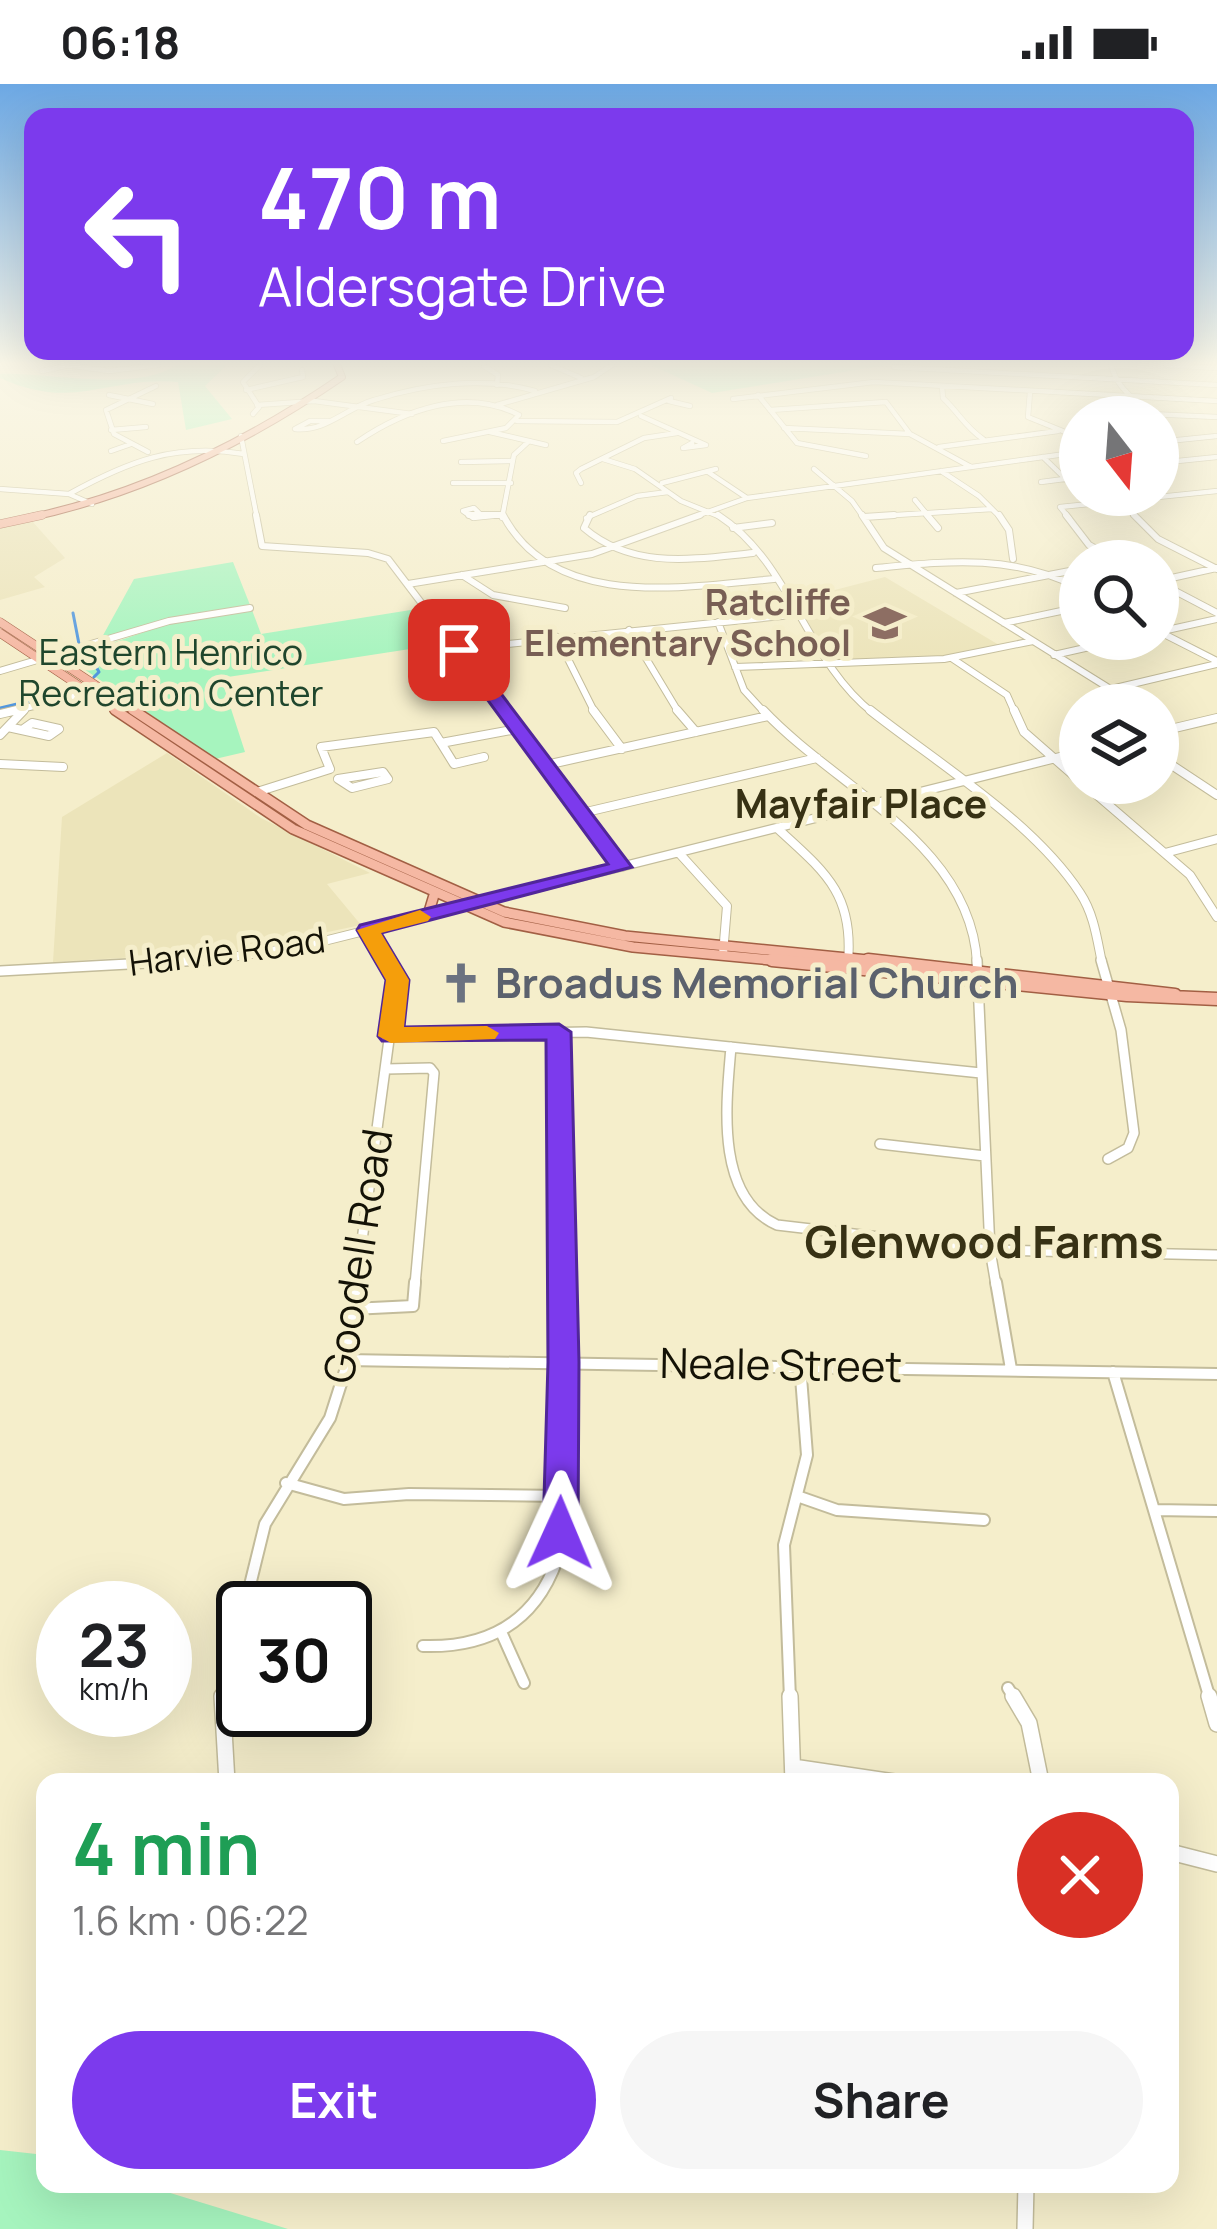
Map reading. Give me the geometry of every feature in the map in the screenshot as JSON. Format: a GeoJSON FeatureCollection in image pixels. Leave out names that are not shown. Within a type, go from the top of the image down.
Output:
{"type":"FeatureCollection","features":[{"type":"Feature","properties":{"kind":"main road"},"geometry":{"type":"LineString","coordinates":[[0,522],[90,503],[179,465]]}},
{"type":"Feature","properties":{"kind":"main road"},"geometry":{"type":"LineString","coordinates":[[0,622],[89,693],[292,829],[461,906],[554,935],[1217,999]]}},
{"type":"Feature","properties":{"kind":"main road"},"geometry":{"type":"LineString","coordinates":[[0,633],[322,832],[478,902],[572,929],[724,951]]}},
{"type":"Feature","properties":{"kind":"main road"},"geometry":{"type":"LineString","coordinates":[[428,915],[434,895]]}},
{"type":"Feature","properties":{"kind":"main road"},"geometry":{"type":"LineString","coordinates":[[1107,988],[1161,989],[1176,995]]}},
{"type":"Feature","properties":{"kind":"street"},"geometry":{"type":"LineString","coordinates":[[69,494],[123,465]]}},
{"type":"Feature","properties":{"kind":"street"},"geometry":{"type":"LineString","coordinates":[[246,465],[262,546],[380,555],[408,584],[622,867]]}},
{"type":"Feature","properties":{"kind":"street"},"geometry":{"type":"LineString","coordinates":[[502,515],[513,465]]}},
{"type":"Feature","properties":{"kind":"street"},"geometry":{"type":"LineString","coordinates":[[581,483],[576,473],[591,465]]}},
{"type":"Feature","properties":{"kind":"street"},"geometry":{"type":"LineString","coordinates":[[618,465],[662,483],[669,492],[734,528],[802,614],[826,664],[849,694],[1031,836],[1080,893],[1095,925],[1121,1030],[1134,1133],[1128,1148],[1108,1160]]}},
{"type":"Feature","properties":{"kind":"street"},"geometry":{"type":"LineString","coordinates":[[408,584],[614,547],[747,498],[985,465]]}},
{"type":"Feature","properties":{"kind":"street"},"geometry":{"type":"LineString","coordinates":[[814,469],[864,517],[879,543],[1102,684]]}},
{"type":"Feature","properties":{"kind":"street"},"geometry":{"type":"LineString","coordinates":[[662,483],[712,471],[747,498]]}},
{"type":"Feature","properties":{"kind":"street"},"geometry":{"type":"LineString","coordinates":[[941,471],[992,509],[1010,536],[1013,560]]}},
{"type":"Feature","properties":{"kind":"street"},"geometry":{"type":"LineString","coordinates":[[1041,482],[1059,480]]}},
{"type":"Feature","properties":{"kind":"street"},"geometry":{"type":"LineString","coordinates":[[453,483],[511,483]]}},
{"type":"Feature","properties":{"kind":"street"},"geometry":{"type":"LineString","coordinates":[[0,489],[69,494],[90,503]]}},
{"type":"Feature","properties":{"kind":"street"},"geometry":{"type":"LineString","coordinates":[[1179,494],[1217,490]]}},
{"type":"Feature","properties":{"kind":"street"},"geometry":{"type":"LineString","coordinates":[[669,492],[637,496],[586,517],[583,524],[587,533],[614,547],[656,559],[753,553]]}},
{"type":"Feature","properties":{"kind":"street"},"geometry":{"type":"LineString","coordinates":[[915,500],[938,528]]}},
{"type":"Feature","properties":{"kind":"street"},"geometry":{"type":"LineString","coordinates":[[864,517],[992,509]]}},
{"type":"Feature","properties":{"kind":"street"},"geometry":{"type":"LineString","coordinates":[[482,516],[502,515]]}},
{"type":"Feature","properties":{"kind":"street"},"geometry":{"type":"LineString","coordinates":[[502,515],[545,563],[562,574],[643,589],[774,579]]}},
{"type":"Feature","properties":{"kind":"street"},"geometry":{"type":"LineString","coordinates":[[1135,516],[1157,539],[1217,569]]}},
{"type":"Feature","properties":{"kind":"street"},"geometry":{"type":"LineString","coordinates":[[734,528],[772,523]]}},
{"type":"Feature","properties":{"kind":"street"},"geometry":{"type":"LineString","coordinates":[[876,568],[1013,560],[1059,576]]}},
{"type":"Feature","properties":{"kind":"street"},"geometry":{"type":"LineString","coordinates":[[1179,577],[1217,569]]}},
{"type":"Feature","properties":{"kind":"street"},"geometry":{"type":"LineString","coordinates":[[956,593],[1059,573]]}},
{"type":"Feature","properties":{"kind":"street"},"geometry":{"type":"LineString","coordinates":[[462,575],[493,595],[565,608]]}},
{"type":"Feature","properties":{"kind":"street"},"geometry":{"type":"LineString","coordinates":[[1179,593],[1217,616]]}},
{"type":"Feature","properties":{"kind":"street"},"geometry":{"type":"LineString","coordinates":[[0,671],[169,621],[250,608]]}},
{"type":"Feature","properties":{"kind":"street"},"geometry":{"type":"LineString","coordinates":[[1004,623],[1059,611]]}},
{"type":"Feature","properties":{"kind":"street"},"geometry":{"type":"LineString","coordinates":[[458,649],[802,614]]}},
{"type":"Feature","properties":{"kind":"street"},"geometry":{"type":"LineString","coordinates":[[1179,626],[1217,616]]}},
{"type":"Feature","properties":{"kind":"street"},"geometry":{"type":"LineString","coordinates":[[718,622],[744,690],[924,849],[963,897],[973,922],[990,1250],[1011,1369]]}},
{"type":"Feature","properties":{"kind":"street"},"geometry":{"type":"LineString","coordinates":[[629,630],[667,698],[696,732]]}},
{"type":"Feature","properties":{"kind":"street"},"geometry":{"type":"LineString","coordinates":[[557,637],[588,703],[622,748]]}},
{"type":"Feature","properties":{"kind":"street"},"geometry":{"type":"LineString","coordinates":[[735,667],[953,658],[1033,641]]}},
{"type":"Feature","properties":{"kind":"street"},"geometry":{"type":"LineString","coordinates":[[1179,643],[1217,663]]}},
{"type":"Feature","properties":{"kind":"street"},"geometry":{"type":"LineString","coordinates":[[1054,655],[1059,654]]}},
{"type":"Feature","properties":{"kind":"street"},"geometry":{"type":"LineString","coordinates":[[953,658],[1007,695],[1020,727],[1059,762]]}},
{"type":"Feature","properties":{"kind":"street"},"geometry":{"type":"LineString","coordinates":[[1131,684],[1217,663]]}},
{"type":"Feature","properties":{"kind":"street"},"geometry":{"type":"LineString","coordinates":[[0,714],[89,693]]}},
{"type":"Feature","properties":{"kind":"street"},"geometry":{"type":"LineString","coordinates":[[0,735],[24,710]]}},
{"type":"Feature","properties":{"kind":"street"},"geometry":{"type":"LineString","coordinates":[[546,765],[768,716]]}},
{"type":"Feature","properties":{"kind":"street"},"geometry":{"type":"LineString","coordinates":[[1179,727],[1217,718]]}},
{"type":"Feature","properties":{"kind":"street"},"geometry":{"type":"LineString","coordinates":[[8,728],[49,736],[59,729],[32,723],[22,730]]}},
{"type":"Feature","properties":{"kind":"street"},"geometry":{"type":"LineString","coordinates":[[441,743],[518,729]]}},
{"type":"Feature","properties":{"kind":"street"},"geometry":{"type":"LineString","coordinates":[[338,779],[383,772],[389,778],[349,789],[338,779],[330,769],[321,747],[434,732],[454,764],[484,757]]}},
{"type":"Feature","properties":{"kind":"street","name":"Harvie Road"},"geometry":{"type":"LineString","coordinates":[[0,971],[212,960],[368,930],[1059,757]]}},
{"type":"Feature","properties":{"kind":"street"},"geometry":{"type":"LineString","coordinates":[[581,813],[817,758]]}},
{"type":"Feature","properties":{"kind":"street"},"geometry":{"type":"LineString","coordinates":[[0,764],[63,767]]}},
{"type":"Feature","properties":{"kind":"street"},"geometry":{"type":"LineString","coordinates":[[257,793],[330,769]]}},
{"type":"Feature","properties":{"kind":"street"},"geometry":{"type":"LineString","coordinates":[[1179,771],[1217,795]]}},
{"type":"Feature","properties":{"kind":"street"},"geometry":{"type":"LineString","coordinates":[[1107,804],[1203,891],[1217,917]]}},
{"type":"Feature","properties":{"kind":"street"},"geometry":{"type":"LineString","coordinates":[[777,828],[844,896],[851,918],[848,963]]}},
{"type":"Feature","properties":{"kind":"street"},"geometry":{"type":"LineString","coordinates":[[1165,853],[1217,838]]}},
{"type":"Feature","properties":{"kind":"street"},"geometry":{"type":"LineString","coordinates":[[679,853],[728,907],[724,951]]}},
{"type":"Feature","properties":{"kind":"street","name":"Goodell Road"},"geometry":{"type":"LineString","coordinates":[[226,1773],[221,1688],[266,1524],[330,1418],[346,1360],[398,980],[368,930]]}},
{"type":"Feature","properties":{"kind":"street"},"geometry":{"type":"LineString","coordinates":[[391,1036],[559,1032],[981,1073]]}},
{"type":"Feature","properties":{"kind":"street"},"geometry":{"type":"LineString","coordinates":[[423,1646],[451,1649],[502,1634],[536,1603],[552,1580],[561,1496],[564,1362],[559,1032]]}},
{"type":"Feature","properties":{"kind":"street"},"geometry":{"type":"LineString","coordinates":[[731,1047],[727,1094],[740,1195],[755,1214],[777,1225],[990,1250],[1217,1255]]}},
{"type":"Feature","properties":{"kind":"street"},"geometry":{"type":"LineString","coordinates":[[352,1309],[413,1306],[434,1072],[430,1068],[386,1069]]}},
{"type":"Feature","properties":{"kind":"street"},"geometry":{"type":"LineString","coordinates":[[880,1144],[986,1156]]}},
{"type":"Feature","properties":{"kind":"street","name":"Neale Street"},"geometry":{"type":"LineString","coordinates":[[346,1360],[1217,1374]]}},
{"type":"Feature","properties":{"kind":"street"},"geometry":{"type":"LineString","coordinates":[[793,1773],[784,1545],[807,1455],[800,1364]]}},
{"type":"Feature","properties":{"kind":"street"},"geometry":{"type":"LineString","coordinates":[[1113,1372],[1210,1673],[1217,1724]]}},
{"type":"Feature","properties":{"kind":"street"},"geometry":{"type":"LineString","coordinates":[[286,1484],[344,1498],[561,1496]]}},
{"type":"Feature","properties":{"kind":"street"},"geometry":{"type":"LineString","coordinates":[[796,1496],[837,1510],[984,1520]]}},
{"type":"Feature","properties":{"kind":"street"},"geometry":{"type":"LineString","coordinates":[[1154,1510],[1217,1511]]}},
{"type":"Feature","properties":{"kind":"street"},"geometry":{"type":"LineString","coordinates":[[502,1634],[524,1683]]}},
{"type":"Feature","properties":{"kind":"street"},"geometry":{"type":"LineString","coordinates":[[1008,1688],[1030,1723],[1039,1773]]}},
{"type":"Feature","properties":{"kind":"street"},"geometry":{"type":"LineString","coordinates":[[1179,1854],[1217,1864]]}},
{"type":"Feature","properties":{"kind":"street"},"geometry":{"type":"LineString","coordinates":[[1024,2229],[1026,2193]]}},
{"type":"Feature","properties":{"kind":"shaded area"},"geometry":{"type":"Polygon","coordinates":[[[32,521],[65,558],[34,577],[45,587],[0,600],[0,525],[32,521]]]}},
{"type":"Feature","properties":{"kind":"shaded area","name":"Ratcliffe Elementary School"},"geometry":{"type":"Polygon","coordinates":[[[885,577],[999,645],[948,657],[830,661],[796,600],[885,577]]]}},
{"type":"Feature","properties":{"kind":"shaded area"},"geometry":{"type":"Polygon","coordinates":[[[167,753],[261,818],[370,873],[327,884],[361,925],[237,951],[53,962],[62,817],[167,753]]]}},
{"type":"Feature","properties":{"kind":"green space","name":"Eastern Henrico Recreation Center"},"geometry":{"type":"Polygon","coordinates":[[[233,562],[250,605],[169,619],[101,639],[134,579],[233,562]]]}},
{"type":"Feature","properties":{"kind":"green space","name":"Eastern Henrico Recreation Center"},"geometry":{"type":"Polygon","coordinates":[[[423,608],[449,643],[221,678],[245,752],[215,759],[68,658],[165,625],[252,610],[261,634],[423,608]]]}},
{"type":"Feature","properties":{"kind":"green space"},"geometry":{"type":"Polygon","coordinates":[[[0,2150],[36,2154],[36,2193],[170,2193],[288,2229],[0,2229],[0,2150]]]}},
{"type":"Feature","properties":{"kind":"waterway"},"geometry":{"type":"LineString","coordinates":[[73,613],[79,644]]}},
{"type":"Feature","properties":{"kind":"waterway"},"geometry":{"type":"LineString","coordinates":[[88,652],[99,672],[94,677]]}},
{"type":"Feature","properties":{"kind":"waterway"},"geometry":{"type":"LineString","coordinates":[[0,708],[76,690]]}},
{"type":"Feature","properties":{"kind":"slow traffic"},"geometry":{"type":"LineString","coordinates":[[420,917],[368,930],[398,980],[391,1036],[487,1033]]}},
{"type":"Feature","properties":{"kind":"place","name":"Ratcliffe Elementary School"},"geometry":{"type":"Point","coordinates":[885,623]}},
{"type":"Feature","properties":{"kind":"place","name":"Broadus Memorial Church"},"geometry":{"type":"Point","coordinates":[461,983]}},
{"type":"Feature","properties":{"kind":"district","name":"Mayfair Place"},"geometry":{"type":"Point","coordinates":[861,804]}},
{"type":"Feature","properties":{"kind":"district","name":"Glenwood Farms"},"geometry":{"type":"Point","coordinates":[984,1242]}},
{"type":"Feature","properties":{"kind":"route"},"geometry":{"type":"LineString","coordinates":[[459,650],[622,867],[368,930],[398,980],[391,1036],[559,1032],[564,1362],[560,1533]]}}]}
